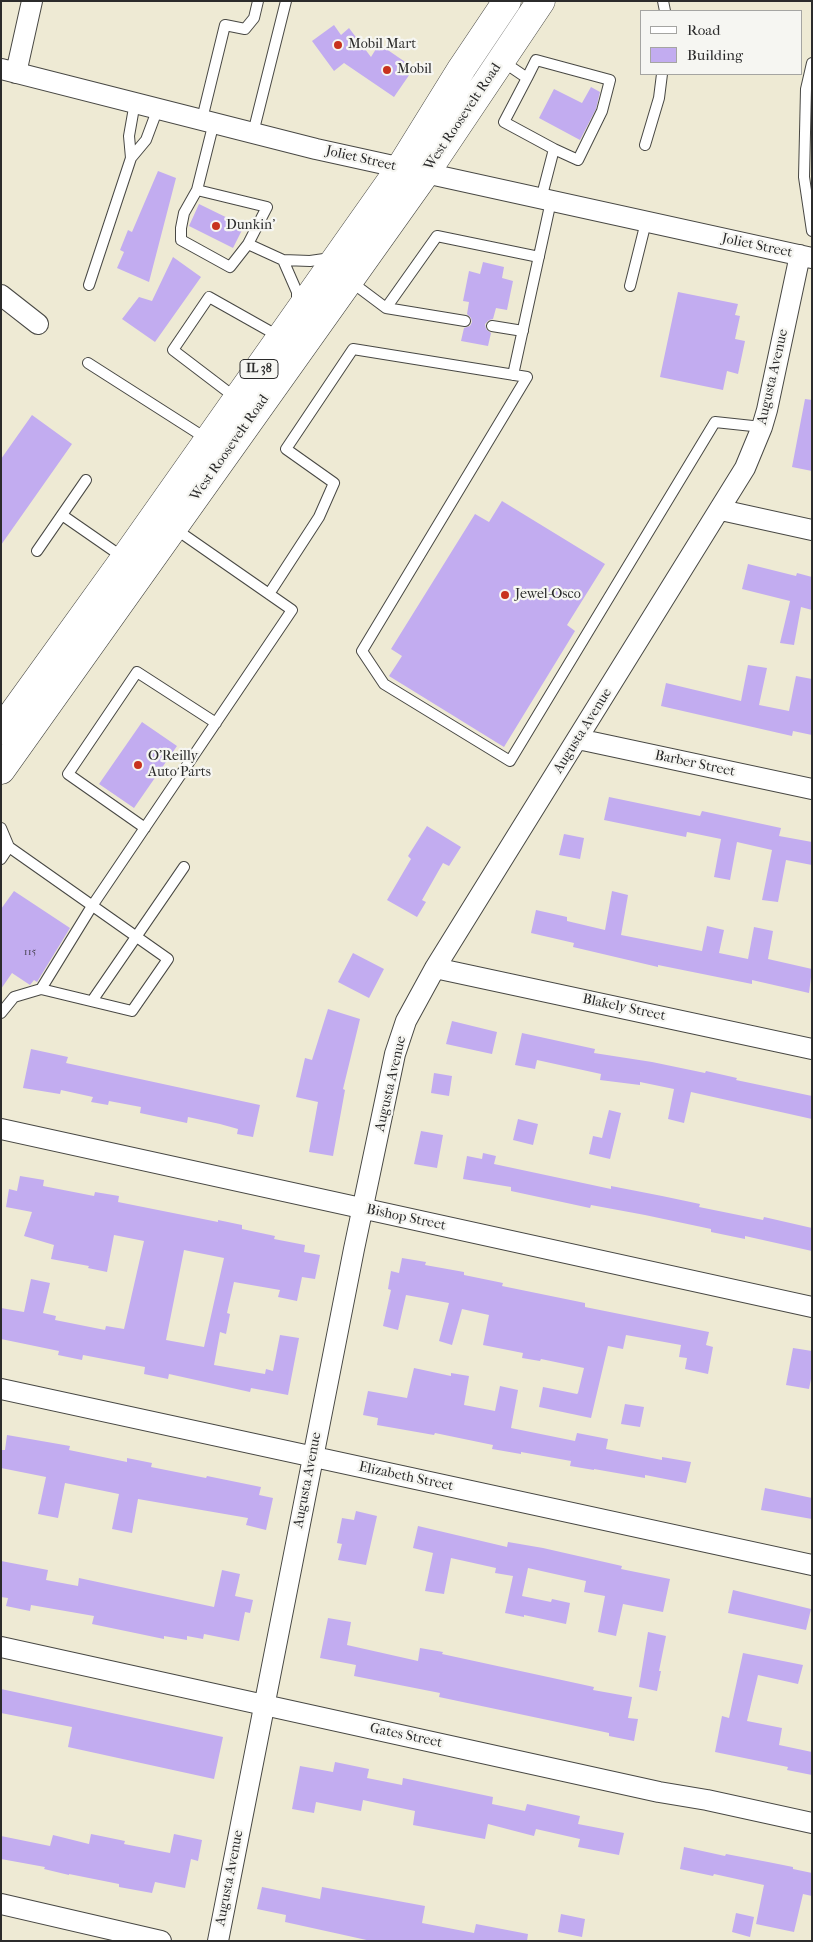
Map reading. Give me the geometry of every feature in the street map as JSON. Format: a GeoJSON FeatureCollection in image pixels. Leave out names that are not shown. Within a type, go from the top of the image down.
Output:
{"type":"FeatureCollection","features":[{"type":"Feature","properties":{"kind":"main road","name":"West Roosevelt Road"},"geometry":{"type":"LineString","coordinates":[[1,770],[349,280],[413,171],[462,68],[507,1]]}},
{"type":"Feature","properties":{"kind":"main road","name":"West Roosevelt Road"},"geometry":{"type":"LineString","coordinates":[[1,730],[339,256],[413,171],[501,61],[541,1]]}},
{"type":"Feature","properties":{"kind":"street"},"geometry":{"type":"LineString","coordinates":[[9,71],[32,1]]}},
{"type":"Feature","properties":{"kind":"street","name":"Joliet Street"},"geometry":{"type":"LineString","coordinates":[[9,71],[253,133],[413,171],[806,257]]}},
{"type":"Feature","properties":{"kind":"street","name":"Augusta Avenue"},"geometry":{"type":"LineString","coordinates":[[218,1941],[363,1208],[395,1054],[406,1021],[435,968],[721,510],[745,468],[762,428],[806,257]]}},
{"type":"Feature","properties":{"kind":"street"},"geometry":{"type":"LineString","coordinates":[[1,294],[38,324]]}},
{"type":"Feature","properties":{"kind":"street"},"geometry":{"type":"LineString","coordinates":[[721,510],[812,530]]}},
{"type":"Feature","properties":{"kind":"street","name":"Barber Street"},"geometry":{"type":"LineString","coordinates":[[578,739],[812,790]]}},
{"type":"Feature","properties":{"kind":"street","name":"Blakely Street"},"geometry":{"type":"LineString","coordinates":[[435,968],[812,1049]]}},
{"type":"Feature","properties":{"kind":"street","name":"Bishop Street"},"geometry":{"type":"LineString","coordinates":[[1,1129],[812,1307]]}},
{"type":"Feature","properties":{"kind":"street","name":"Elizabeth Street"},"geometry":{"type":"LineString","coordinates":[[1,1389],[812,1565]]}},
{"type":"Feature","properties":{"kind":"street","name":"Gates Street"},"geometry":{"type":"LineString","coordinates":[[1,1647],[659,1792],[707,1800],[812,1823]]}},
{"type":"Feature","properties":{"kind":"street"},"geometry":{"type":"LineString","coordinates":[[1,1904],[161,1941]]}},
{"type":"Feature","properties":{"kind":"lane"},"geometry":{"type":"LineString","coordinates":[[197,190],[267,207],[248,244],[230,267],[182,240],[181,228],[184,213],[197,190],[225,25],[245,29],[254,18],[258,1]]}},
{"type":"Feature","properties":{"kind":"lane"},"geometry":{"type":"LineString","coordinates":[[253,133],[286,1]]}},
{"type":"Feature","properties":{"kind":"lane"},"geometry":{"type":"LineString","coordinates":[[536,60],[610,80],[602,111],[578,160],[504,122],[527,78],[536,60]]}},
{"type":"Feature","properties":{"kind":"lane"},"geometry":{"type":"LineString","coordinates":[[501,61],[527,78]]}},
{"type":"Feature","properties":{"kind":"lane"},"geometry":{"type":"LineString","coordinates":[[812,63],[806,89],[804,178],[812,231]]}},
{"type":"Feature","properties":{"kind":"lane"},"geometry":{"type":"LineString","coordinates":[[645,145],[659,98],[662,75]]}},
{"type":"Feature","properties":{"kind":"lane"},"geometry":{"type":"LineString","coordinates":[[131,158],[129,136],[135,102]]}},
{"type":"Feature","properties":{"kind":"lane"},"geometry":{"type":"LineString","coordinates":[[89,285],[131,158],[146,140],[158,108]]}},
{"type":"Feature","properties":{"kind":"lane"},"geometry":{"type":"LineString","coordinates":[[513,375],[539,257],[554,149]]}},
{"type":"Feature","properties":{"kind":"lane"},"geometry":{"type":"LineString","coordinates":[[630,286],[646,222]]}},
{"type":"Feature","properties":{"kind":"lane"},"geometry":{"type":"LineString","coordinates":[[386,308],[437,236],[539,257]]}},
{"type":"Feature","properties":{"kind":"lane"},"geometry":{"type":"LineString","coordinates":[[248,244],[283,260],[324,260],[339,256]]}},
{"type":"Feature","properties":{"kind":"lane"},"geometry":{"type":"LineString","coordinates":[[238,399],[172,350],[209,297],[289,326],[297,292],[283,260]]}},
{"type":"Feature","properties":{"kind":"lane"},"geometry":{"type":"LineString","coordinates":[[349,280],[386,308],[465,321]]}},
{"type":"Feature","properties":{"kind":"lane"},"geometry":{"type":"LineString","coordinates":[[492,326],[522,331]]}},
{"type":"Feature","properties":{"kind":"lane"},"geometry":{"type":"LineString","coordinates":[[269,594],[319,517],[334,483],[286,449],[353,349],[527,377],[362,651],[384,684],[510,761],[715,422],[762,428]]}},
{"type":"Feature","properties":{"kind":"lane"},"geometry":{"type":"LineString","coordinates":[[88,363],[209,440]]}},
{"type":"Feature","properties":{"kind":"lane"},"geometry":{"type":"LineString","coordinates":[[37,551],[86,480]]}},
{"type":"Feature","properties":{"kind":"lane"},"geometry":{"type":"LineString","coordinates":[[62,515],[125,558]]}},
{"type":"Feature","properties":{"kind":"lane"},"geometry":{"type":"LineString","coordinates":[[42,988],[92,906],[292,610],[174,528]]}},
{"type":"Feature","properties":{"kind":"lane"},"geometry":{"type":"LineString","coordinates":[[145,828],[68,774],[137,672],[216,723]]}},
{"type":"Feature","properties":{"kind":"lane"},"geometry":{"type":"LineString","coordinates":[[1,828],[5,847],[1,859]]}},
{"type":"Feature","properties":{"kind":"lane"},"geometry":{"type":"LineString","coordinates":[[1,1013],[14,997],[42,988],[132,1011],[168,959],[5,847]]}},
{"type":"Feature","properties":{"kind":"lane"},"geometry":{"type":"LineString","coordinates":[[92,1001],[184,867]]}},
{"type":"Feature","properties":{"kind":"building"},"geometry":{"type":"Polygon","coordinates":[[[334,25],[341,35],[349,28],[371,57],[379,44],[414,68],[394,97],[344,63],[334,71],[312,41],[334,25]]]}},
{"type":"Feature","properties":{"kind":"building"},"geometry":{"type":"Polygon","coordinates":[[[591,87],[600,92],[596,109],[580,140],[539,118],[554,89],[582,103],[591,87]]]}},
{"type":"Feature","properties":{"kind":"building"},"geometry":{"type":"Polygon","coordinates":[[[158,171],[176,178],[149,282],[117,268],[124,252],[120,250],[128,230],[132,232],[158,171]]]}},
{"type":"Feature","properties":{"kind":"building","name":"Dunkin'"},"geometry":{"type":"Polygon","coordinates":[[[199,204],[244,226],[233,248],[189,226],[199,204]]]}},
{"type":"Feature","properties":{"kind":"building"},"geometry":{"type":"Polygon","coordinates":[[[173,257],[201,277],[155,342],[122,319],[139,297],[152,301],[173,257]]]}},
{"type":"Feature","properties":{"kind":"building"},"geometry":{"type":"Polygon","coordinates":[[[483,262],[504,267],[502,278],[513,281],[507,310],[496,308],[493,319],[485,324],[486,329],[491,333],[488,346],[461,341],[464,328],[470,326],[472,322],[467,314],[469,302],[463,301],[469,271],[480,274],[483,262]]]}},
{"type":"Feature","properties":{"kind":"building"},"geometry":{"type":"Polygon","coordinates":[[[678,292],[738,304],[735,315],[740,316],[735,339],[745,341],[738,374],[727,371],[723,390],[660,377],[678,292]]]}},
{"type":"Feature","properties":{"kind":"building"},"geometry":{"type":"Polygon","coordinates":[[[805,399],[812,400],[812,471],[792,467],[805,399]]]}},
{"type":"Feature","properties":{"kind":"building"},"geometry":{"type":"Polygon","coordinates":[[[32,415],[72,444],[1,545],[1,459],[32,415]]]}},
{"type":"Feature","properties":{"kind":"building","name":"Jewel-Osco"},"geometry":{"type":"Polygon","coordinates":[[[502,501],[605,564],[567,625],[575,631],[504,747],[389,676],[402,656],[391,649],[475,514],[489,522],[502,501]]]}},
{"type":"Feature","properties":{"kind":"building"},"geometry":{"type":"Polygon","coordinates":[[[748,564],[796,576],[797,573],[812,577],[812,610],[801,607],[794,645],[780,643],[790,601],[742,589],[748,564]]]}},
{"type":"Feature","properties":{"kind":"building"},"geometry":{"type":"Polygon","coordinates":[[[748,665],[767,668],[759,705],[789,711],[796,676],[812,679],[812,735],[793,731],[792,736],[661,706],[666,683],[741,701],[748,665]]]}},
{"type":"Feature","properties":{"kind":"building","name":"O'Reilly Auto Parts"},"geometry":{"type":"Polygon","coordinates":[[[142,722],[177,746],[134,808],[99,784],[142,722]]]}},
{"type":"Feature","properties":{"kind":"building"},"geometry":{"type":"Polygon","coordinates":[[[609,797],[700,816],[702,811],[781,828],[779,836],[812,842],[812,865],[786,860],[778,902],[762,900],[772,850],[737,842],[730,880],[714,877],[721,839],[687,832],[686,837],[604,820],[609,797]]]}},
{"type":"Feature","properties":{"kind":"building"},"geometry":{"type":"Polygon","coordinates":[[[427,826],[461,847],[449,866],[443,863],[422,900],[426,902],[417,917],[387,900],[411,859],[408,856],[427,826]]]}},
{"type":"Feature","properties":{"kind":"building"},"geometry":{"type":"Polygon","coordinates":[[[564,834],[584,838],[580,859],[559,855],[564,834]]]}},
{"type":"Feature","properties":{"kind":"building"},"geometry":{"type":"Polygon","coordinates":[[[14,891],[70,928],[37,982],[34,980],[30,985],[12,973],[1,989],[1,909],[14,891]]]}},
{"type":"Feature","properties":{"kind":"building"},"geometry":{"type":"Polygon","coordinates":[[[612,891],[628,895],[621,935],[702,951],[707,926],[724,930],[719,953],[748,959],[754,927],[773,931],[768,959],[812,969],[809,993],[752,980],[752,984],[658,965],[658,967],[573,947],[574,943],[531,933],[536,910],[567,917],[567,921],[605,930],[612,891]]]}},
{"type":"Feature","properties":{"kind":"building"},"geometry":{"type":"Polygon","coordinates":[[[353,953],[384,969],[369,998],[338,982],[353,953]]]}},
{"type":"Feature","properties":{"kind":"building"},"geometry":{"type":"Polygon","coordinates":[[[328,1009],[360,1019],[343,1089],[345,1090],[333,1156],[309,1152],[318,1102],[296,1097],[305,1058],[312,1060],[328,1009]]]}},
{"type":"Feature","properties":{"kind":"building"},"geometry":{"type":"Polygon","coordinates":[[[452,1021],[497,1032],[492,1054],[446,1044],[452,1021]]]}},
{"type":"Feature","properties":{"kind":"building"},"geometry":{"type":"Polygon","coordinates":[[[522,1033],[595,1049],[594,1053],[705,1073],[706,1071],[737,1078],[736,1080],[812,1096],[812,1119],[691,1092],[684,1123],[668,1119],[674,1089],[640,1082],[640,1085],[600,1080],[601,1074],[537,1060],[535,1069],[515,1065],[522,1033]]]}},
{"type":"Feature","properties":{"kind":"building"},"geometry":{"type":"Polygon","coordinates":[[[31,1049],[68,1057],[66,1063],[260,1105],[253,1137],[237,1134],[238,1129],[188,1117],[187,1123],[140,1113],[141,1107],[109,1101],[108,1105],[91,1102],[93,1097],[61,1090],[60,1094],[23,1088],[31,1049]]]}},
{"type":"Feature","properties":{"kind":"building"},"geometry":{"type":"Polygon","coordinates":[[[434,1073],[452,1076],[449,1096],[431,1093],[434,1073]]]}},
{"type":"Feature","properties":{"kind":"building"},"geometry":{"type":"Polygon","coordinates":[[[609,1110],[621,1113],[610,1159],[589,1154],[593,1136],[602,1138],[609,1110]]]}},
{"type":"Feature","properties":{"kind":"building"},"geometry":{"type":"Polygon","coordinates":[[[518,1119],[538,1124],[533,1145],[513,1140],[518,1119]]]}},
{"type":"Feature","properties":{"kind":"building"},"geometry":{"type":"Polygon","coordinates":[[[421,1131],[443,1135],[437,1168],[414,1164],[421,1131]]]}},
{"type":"Feature","properties":{"kind":"building"},"geometry":{"type":"Polygon","coordinates":[[[483,1153],[496,1156],[494,1164],[611,1189],[611,1186],[662,1196],[700,1204],[699,1207],[763,1220],[764,1217],[812,1228],[812,1251],[745,1236],[745,1239],[711,1232],[711,1229],[645,1215],[591,1205],[590,1208],[511,1191],[511,1187],[463,1179],[467,1156],[482,1159],[483,1153]]]}},
{"type":"Feature","properties":{"kind":"building"},"geometry":{"type":"Polygon","coordinates":[[[20,1176],[44,1180],[43,1186],[94,1196],[95,1192],[119,1196],[118,1202],[242,1225],[242,1229],[275,1236],[274,1239],[305,1245],[304,1252],[320,1255],[315,1279],[302,1277],[297,1301],[278,1297],[280,1290],[234,1282],[227,1313],[230,1314],[226,1334],[220,1332],[214,1365],[265,1374],[266,1369],[273,1371],[280,1335],[299,1338],[288,1395],[251,1388],[250,1392],[169,1374],[168,1379],[144,1374],[145,1367],[83,1355],[82,1360],[58,1355],[59,1351],[1,1339],[1,1308],[24,1312],[31,1279],[50,1283],[43,1313],[56,1316],[55,1320],[105,1330],[106,1326],[124,1329],[144,1241],[114,1235],[107,1272],[88,1268],[89,1266],[51,1259],[54,1245],[24,1236],[32,1212],[6,1207],[9,1189],[17,1191],[20,1176]],[[184,1250],[166,1340],[204,1347],[224,1258],[184,1250]]]}},
{"type":"Feature","properties":{"kind":"building"},"geometry":{"type":"Polygon","coordinates":[[[402,1258],[426,1262],[425,1265],[464,1272],[464,1275],[503,1283],[502,1286],[585,1303],[585,1307],[709,1332],[706,1345],[713,1347],[708,1374],[685,1369],[687,1358],[679,1357],[681,1345],[626,1335],[623,1349],[608,1346],[591,1418],[539,1407],[543,1387],[577,1394],[584,1368],[541,1359],[540,1361],[522,1358],[523,1353],[483,1345],[489,1315],[462,1309],[452,1345],[439,1341],[449,1303],[406,1295],[398,1330],[383,1326],[391,1290],[388,1289],[391,1271],[399,1273],[402,1258]]]}},
{"type":"Feature","properties":{"kind":"building"},"geometry":{"type":"Polygon","coordinates":[[[793,1348],[812,1351],[812,1374],[809,1389],[786,1385],[793,1348]]]}},
{"type":"Feature","properties":{"kind":"building"},"geometry":{"type":"Polygon","coordinates":[[[414,1368],[451,1376],[451,1373],[469,1376],[464,1405],[495,1411],[500,1386],[518,1390],[511,1428],[575,1441],[577,1433],[608,1439],[606,1449],[662,1460],[662,1457],[691,1462],[686,1483],[645,1475],[645,1478],[570,1466],[571,1461],[492,1449],[493,1445],[435,1433],[434,1435],[377,1425],[378,1418],[363,1415],[368,1391],[407,1398],[414,1368]]]}},
{"type":"Feature","properties":{"kind":"building"},"geometry":{"type":"Polygon","coordinates":[[[625,1404],[644,1407],[640,1427],[621,1424],[625,1404]]]}},
{"type":"Feature","properties":{"kind":"building"},"geometry":{"type":"Polygon","coordinates":[[[7,1435],[70,1446],[69,1450],[127,1462],[127,1458],[152,1463],[151,1467],[261,1487],[259,1495],[273,1498],[266,1530],[246,1525],[248,1518],[138,1499],[132,1533],[112,1529],[119,1494],[65,1483],[58,1518],[38,1514],[46,1477],[1,1468],[1,1450],[5,1450],[7,1435]]]}},
{"type":"Feature","properties":{"kind":"building"},"geometry":{"type":"Polygon","coordinates":[[[765,1488],[812,1498],[812,1519],[761,1510],[765,1488]]]}},
{"type":"Feature","properties":{"kind":"building"},"geometry":{"type":"Polygon","coordinates":[[[356,1511],[377,1516],[366,1565],[338,1560],[342,1544],[337,1543],[342,1518],[354,1520],[356,1511]]]}},
{"type":"Feature","properties":{"kind":"building"},"geometry":{"type":"Polygon","coordinates":[[[418,1526],[507,1547],[508,1542],[543,1548],[622,1566],[621,1569],[670,1579],[663,1612],[623,1604],[616,1636],[598,1632],[605,1596],[584,1592],[586,1581],[528,1568],[522,1596],[551,1602],[552,1599],[570,1603],[566,1624],[505,1613],[513,1576],[495,1573],[496,1568],[451,1558],[444,1594],[425,1591],[433,1553],[413,1548],[418,1526]]]}},
{"type":"Feature","properties":{"kind":"building"},"geometry":{"type":"Polygon","coordinates":[[[1,1561],[48,1570],[46,1580],[78,1586],[79,1578],[214,1607],[222,1570],[240,1574],[235,1596],[253,1600],[250,1613],[245,1612],[239,1641],[204,1634],[203,1639],[187,1636],[187,1640],[164,1636],[164,1639],[92,1624],[94,1616],[31,1605],[30,1611],[6,1606],[8,1598],[1,1597],[1,1561]]]}},
{"type":"Feature","properties":{"kind":"building"},"geometry":{"type":"Polygon","coordinates":[[[733,1590],[811,1609],[806,1630],[728,1613],[733,1590]]]}},
{"type":"Feature","properties":{"kind":"building"},"geometry":{"type":"Polygon","coordinates":[[[328,1618],[351,1622],[347,1645],[418,1661],[420,1648],[443,1652],[442,1654],[594,1687],[593,1690],[632,1697],[628,1718],[638,1719],[634,1741],[609,1736],[609,1733],[439,1697],[440,1693],[354,1676],[356,1665],[320,1658],[328,1618]]]}},
{"type":"Feature","properties":{"kind":"building"},"geometry":{"type":"Polygon","coordinates":[[[648,1632],[666,1636],[657,1691],[639,1687],[648,1632]]]}},
{"type":"Feature","properties":{"kind":"building"},"geometry":{"type":"Polygon","coordinates":[[[743,1653],[803,1665],[798,1684],[758,1675],[747,1721],[782,1728],[779,1745],[812,1752],[812,1775],[787,1770],[788,1767],[715,1752],[722,1716],[729,1718],[743,1653]]]}},
{"type":"Feature","properties":{"kind":"building"},"geometry":{"type":"Polygon","coordinates":[[[1,1689],[223,1737],[214,1779],[68,1747],[72,1727],[1,1713],[1,1689]]]}},
{"type":"Feature","properties":{"kind":"building"},"geometry":{"type":"Polygon","coordinates":[[[335,1762],[369,1769],[367,1778],[402,1785],[403,1778],[493,1797],[492,1804],[525,1811],[527,1804],[580,1816],[578,1824],[624,1833],[619,1855],[578,1847],[580,1839],[536,1829],[534,1836],[488,1824],[485,1839],[413,1825],[415,1811],[363,1800],[361,1811],[316,1802],[314,1813],[292,1809],[300,1766],[333,1772],[335,1762]]]}},
{"type":"Feature","properties":{"kind":"building"},"geometry":{"type":"Polygon","coordinates":[[[91,1834],[125,1841],[124,1844],[170,1853],[174,1834],[202,1840],[198,1861],[191,1859],[185,1888],[155,1882],[152,1893],[119,1887],[119,1884],[44,1869],[45,1867],[1,1859],[1,1836],[50,1846],[53,1835],[89,1844],[91,1834]]]}},
{"type":"Feature","properties":{"kind":"building"},"geometry":{"type":"Polygon","coordinates":[[[684,1847],[793,1867],[793,1869],[812,1873],[812,1896],[803,1894],[794,1932],[756,1924],[764,1885],[680,1869],[684,1847]]]}},
{"type":"Feature","properties":{"kind":"building"},"geometry":{"type":"Polygon","coordinates":[[[262,1887],[320,1899],[322,1887],[425,1906],[422,1923],[474,1933],[476,1924],[528,1934],[527,1941],[371,1941],[285,1922],[286,1915],[257,1909],[262,1887]]]}},
{"type":"Feature","properties":{"kind":"building"},"geometry":{"type":"Polygon","coordinates":[[[736,1913],[754,1917],[750,1937],[732,1932],[736,1913]]]}},
{"type":"Feature","properties":{"kind":"building"},"geometry":{"type":"Polygon","coordinates":[[[561,1914],[585,1919],[582,1937],[558,1932],[561,1914]]]}},
{"type":"Feature","properties":{"kind":"place","name":"Mobil Mart"},"geometry":{"type":"Point","coordinates":[338,45]}},
{"type":"Feature","properties":{"kind":"place","name":"Mobil"},"geometry":{"type":"Point","coordinates":[387,70]}},
{"type":"Feature","properties":{"kind":"place","name":"Dunkin'"},"geometry":{"type":"Point","coordinates":[216,226]}},
{"type":"Feature","properties":{"kind":"place","name":"Jewel-Osco"},"geometry":{"type":"Point","coordinates":[505,595]}},
{"type":"Feature","properties":{"kind":"place","name":"O'Reilly Auto Parts"},"geometry":{"type":"Point","coordinates":[138,765]}}]}
